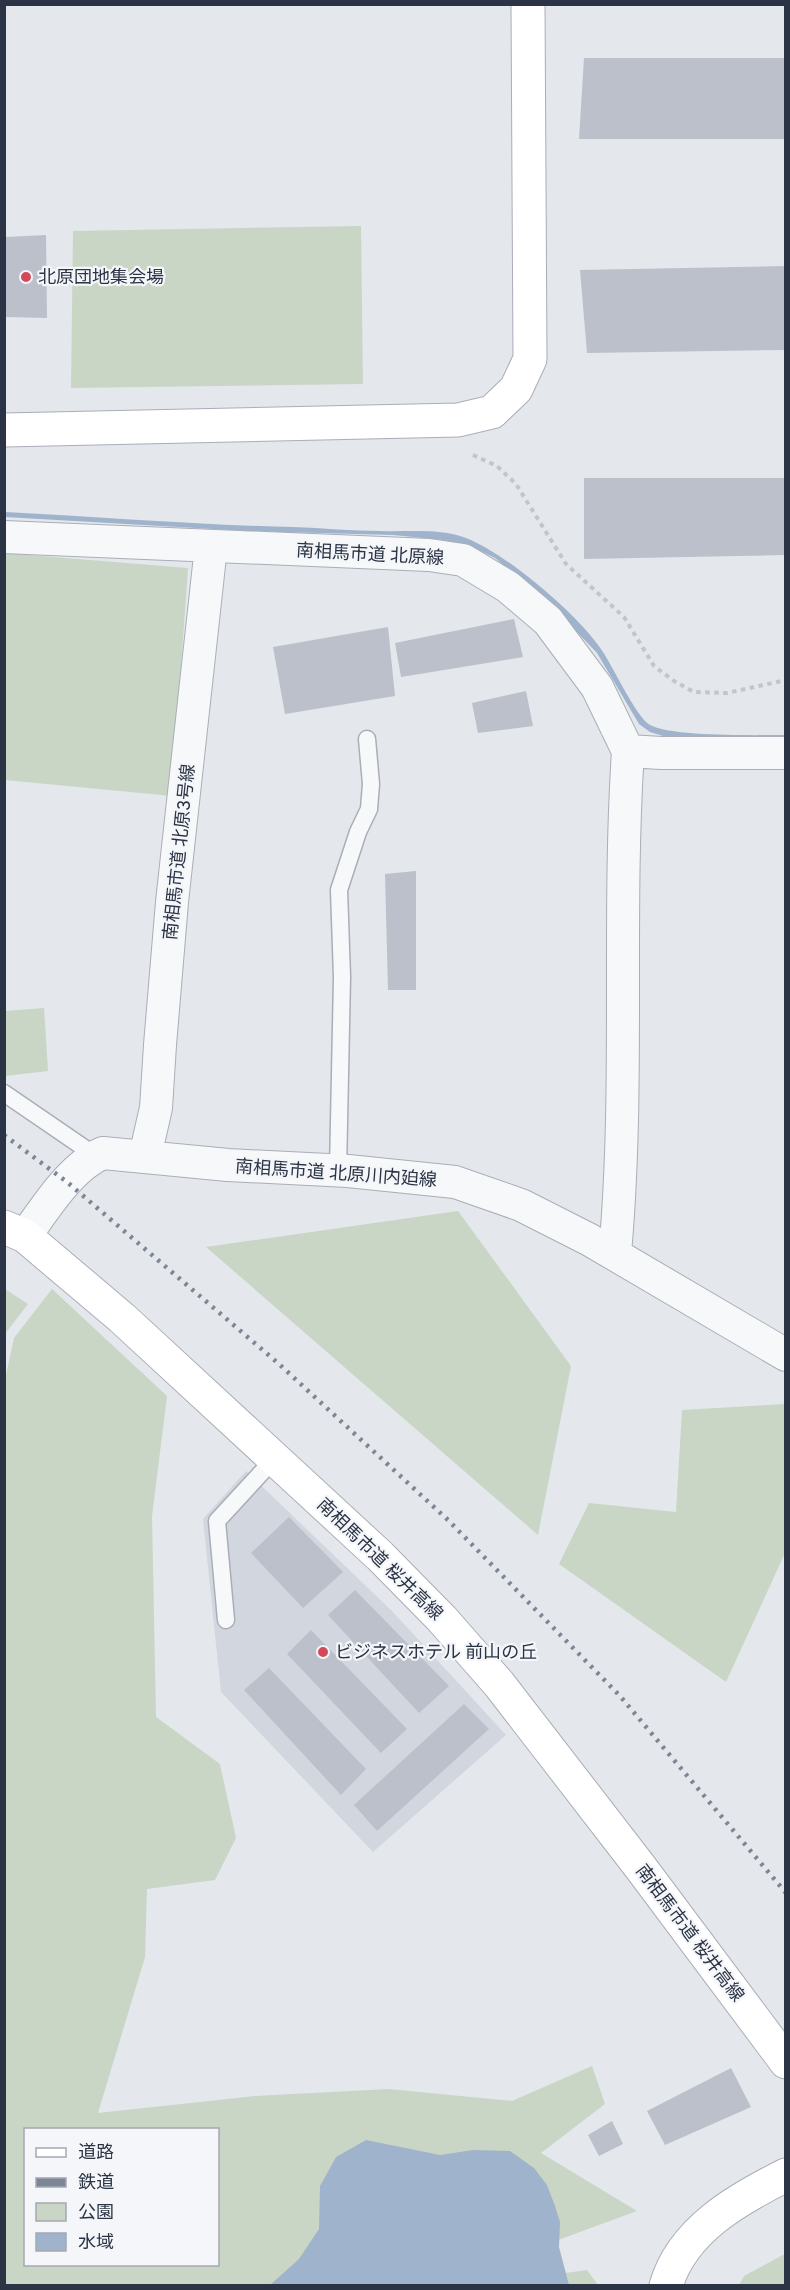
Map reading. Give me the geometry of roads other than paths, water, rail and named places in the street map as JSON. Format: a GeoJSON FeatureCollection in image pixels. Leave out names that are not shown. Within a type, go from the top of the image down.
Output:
{"type":"FeatureCollection","features":[{"type":"Feature","properties":{"kind":"street"},"geometry":{"type":"LineString","coordinates":[[4,430],[458,420],[492,412],[516,389],[530,359],[528,4]]}},
{"type":"Feature","properties":{"kind":"street","name":"南相馬市道 北原線"},"geometry":{"type":"LineString","coordinates":[[4,537],[429,555],[463,560],[508,587],[548,621],[597,687],[627,751]]}},
{"type":"Feature","properties":{"kind":"street","name":"南相馬市道 北原3号線"},"geometry":{"type":"LineString","coordinates":[[145,1156],[156,1108],[172,902],[211,547]]}},
{"type":"Feature","properties":{"kind":"street"},"geometry":{"type":"LineString","coordinates":[[615,1253],[621,1176],[627,751],[786,753]]}},
{"type":"Feature","properties":{"kind":"street","name":"南相馬市道 北原川内廹線"},"geometry":{"type":"LineString","coordinates":[[96,1156],[103,1153],[145,1156],[228,1165],[338,1171],[455,1182],[521,1205],[615,1253],[786,1355]]}},
{"type":"Feature","properties":{"kind":"street"},"geometry":{"type":"LineString","coordinates":[[15,1232],[91,1158],[96,1156]]}},
{"type":"Feature","properties":{"kind":"street","name":"南相馬市道 桜井高線"},"geometry":{"type":"LineString","coordinates":[[15,1232],[122,1318],[388,1564],[442,1619],[499,1684],[641,1868],[786,2062]]}},
{"type":"Feature","properties":{"kind":"street"},"geometry":{"type":"LineString","coordinates":[[666,2286],[683,2251],[705,2225],[757,2190],[786,2175]]}},
{"type":"Feature","properties":{"kind":"lane"},"geometry":{"type":"LineString","coordinates":[[338,1171],[342,977],[339,890],[358,832],[369,808],[371,784],[367,739]]}},
{"type":"Feature","properties":{"kind":"lane"},"geometry":{"type":"LineString","coordinates":[[4,1093],[96,1156]]}},
{"type":"Feature","properties":{"kind":"lane"},"geometry":{"type":"LineString","coordinates":[[226,1620],[217,1521],[275,1458]]}},
{"type":"Feature","properties":{"kind":"water"},"geometry":{"type":"Polygon","coordinates":[[[5,512],[222,525],[435,532],[456,535],[483,546],[501,557],[558,602],[601,649],[638,712],[650,725],[676,732],[785,735],[785,739],[663,736],[650,732],[639,724],[597,653],[551,605],[495,558],[468,545],[393,535],[247,531],[5,517],[5,512]]]}},
{"type":"Feature","properties":{"kind":"water"},"geometry":{"type":"Polygon","coordinates":[[[366,2140],[440,2155],[473,2150],[510,2151],[534,2168],[547,2185],[560,2222],[559,2247],[569,2285],[270,2285],[299,2259],[319,2229],[320,2186],[336,2157],[366,2140]]]}},
{"type":"Feature","properties":{"kind":"railway"},"geometry":{"type":"LineString","coordinates":[[4,1135],[67,1182],[279,1364],[448,1520],[620,1696],[786,1893]]}},
{"type":"Feature","properties":{"kind":"place","name":"北原団地集会場"},"geometry":{"type":"Point","coordinates":[26,277]}},
{"type":"Feature","properties":{"kind":"place","name":"ビジネスホテル 前山の丘"},"geometry":{"type":"Point","coordinates":[323,1652]}}]}
